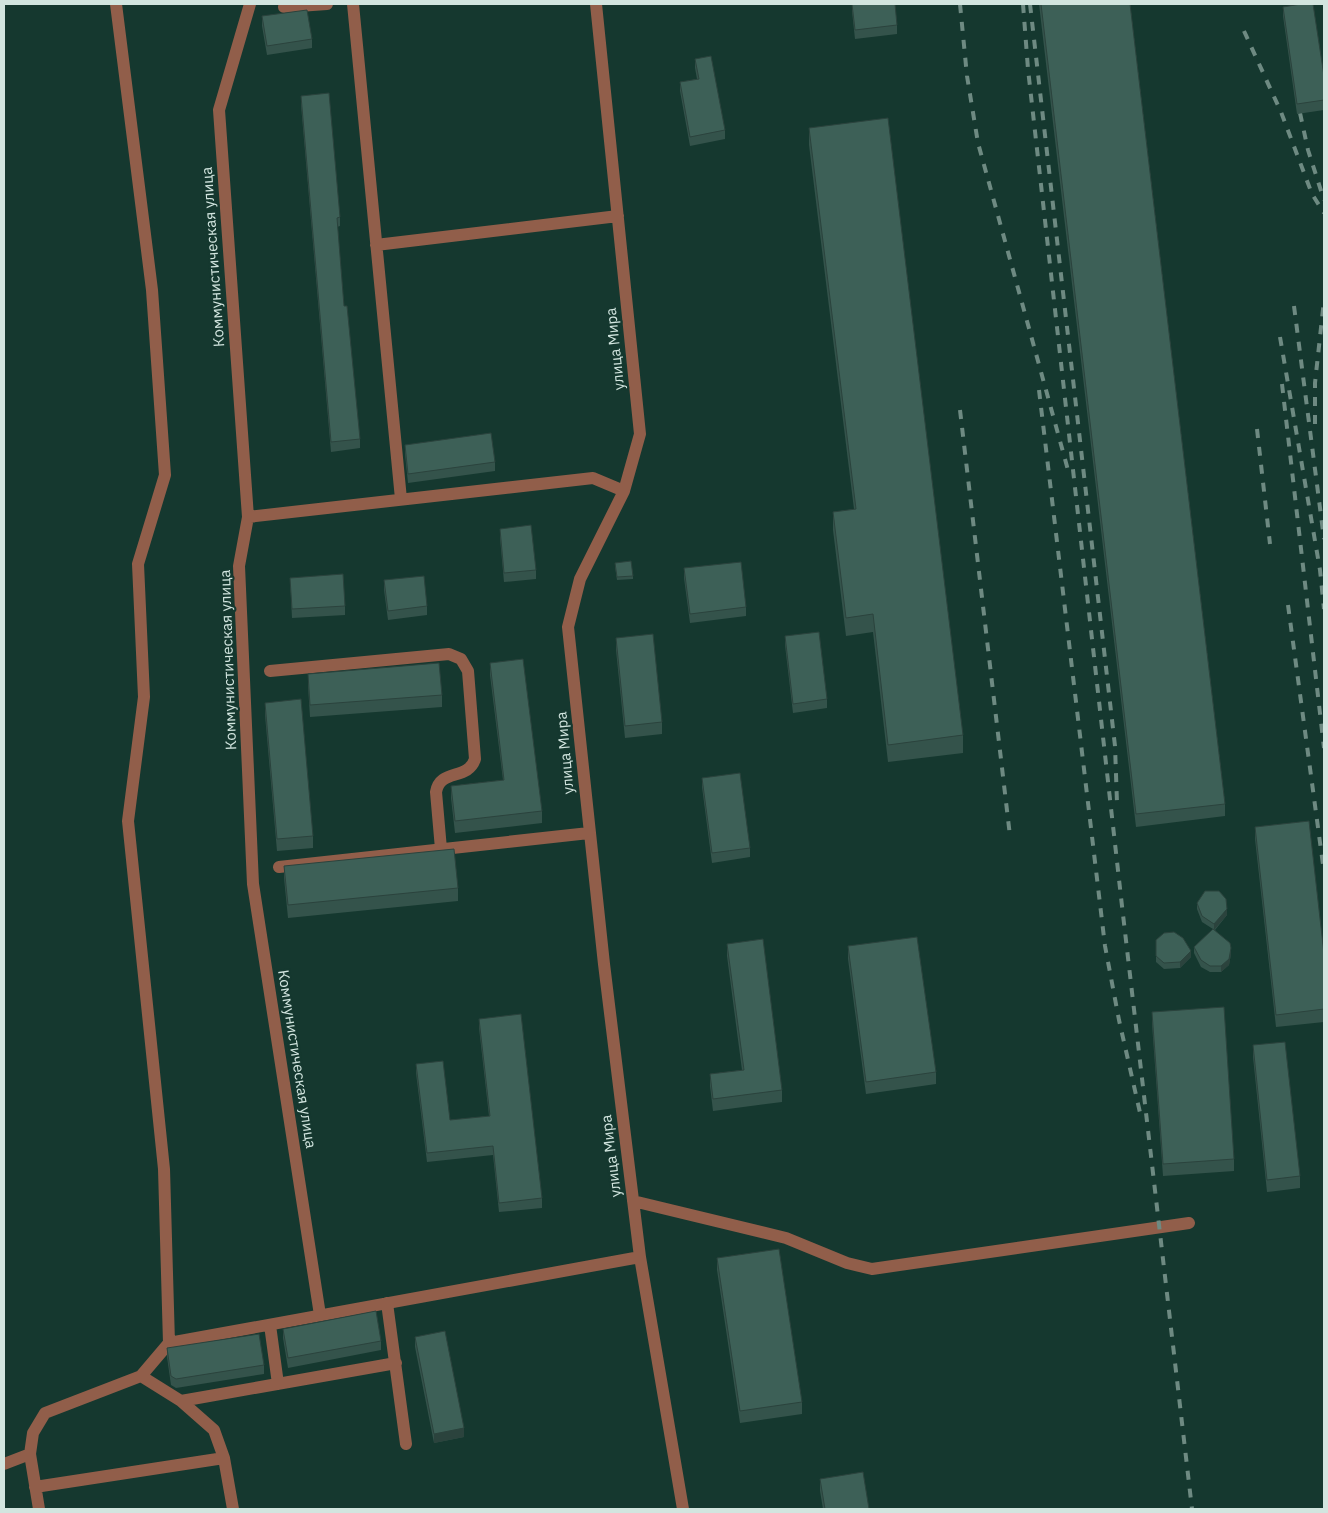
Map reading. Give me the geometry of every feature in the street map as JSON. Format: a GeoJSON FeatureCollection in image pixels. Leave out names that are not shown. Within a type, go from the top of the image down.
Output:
{"type":"FeatureCollection","features":[{"type":"Feature","properties":{"kind":"street"},"geometry":{"type":"LineString","coordinates":[[116,4],[152,290],[165,475],[138,564],[144,697],[128,821],[164,1169],[170,1343]]}},
{"type":"Feature","properties":{"kind":"street","name":"Коммунистическая улица"},"geometry":{"type":"LineString","coordinates":[[250,4],[219,110],[248,517],[240,566],[253,884],[320,1315]]}},
{"type":"Feature","properties":{"kind":"street"},"geometry":{"type":"LineString","coordinates":[[284,7],[327,4]]}},
{"type":"Feature","properties":{"kind":"street"},"geometry":{"type":"LineString","coordinates":[[353,4],[401,499]]}},
{"type":"Feature","properties":{"kind":"street","name":"улица Мира"},"geometry":{"type":"LineString","coordinates":[[596,4],[640,434],[624,491],[580,579],[568,627],[589,833],[632,1201],[684,1509]]}},
{"type":"Feature","properties":{"kind":"street"},"geometry":{"type":"LineString","coordinates":[[376,245],[618,216]]}},
{"type":"Feature","properties":{"kind":"street"},"geometry":{"type":"LineString","coordinates":[[248,517],[593,478],[624,491]]}},
{"type":"Feature","properties":{"kind":"street"},"geometry":{"type":"LineString","coordinates":[[270,671],[449,654],[461,659],[468,670],[475,759],[472,767],[466,772],[444,776],[437,784],[441,849]]}},
{"type":"Feature","properties":{"kind":"street"},"geometry":{"type":"LineString","coordinates":[[278,867],[589,833]]}},
{"type":"Feature","properties":{"kind":"street"},"geometry":{"type":"LineString","coordinates":[[632,1201],[786,1238],[847,1264],[872,1269],[1189,1223]]}},
{"type":"Feature","properties":{"kind":"street"},"geometry":{"type":"LineString","coordinates":[[39,1509],[30,1454],[33,1433],[44,1414],[141,1376],[170,1343],[640,1256]]}},
{"type":"Feature","properties":{"kind":"street"},"geometry":{"type":"LineString","coordinates":[[387,1303],[406,1444]]}},
{"type":"Feature","properties":{"kind":"street"},"geometry":{"type":"LineString","coordinates":[[270,1325],[278,1384]]}},
{"type":"Feature","properties":{"kind":"street"},"geometry":{"type":"LineString","coordinates":[[181,1401],[396,1363]]}},
{"type":"Feature","properties":{"kind":"street"},"geometry":{"type":"LineString","coordinates":[[141,1376],[181,1401],[214,1430],[224,1458],[233,1509]]}},
{"type":"Feature","properties":{"kind":"street"},"geometry":{"type":"LineString","coordinates":[[4,1464],[30,1454]]}},
{"type":"Feature","properties":{"kind":"street"},"geometry":{"type":"LineString","coordinates":[[35,1487],[224,1458]]}},
{"type":"Feature","properties":{"kind":"building"},"geometry":{"type":"Polygon","coordinates":[[[852,4],[895,4],[897,25],[855,30],[852,4]]]}},
{"type":"Feature","properties":{"kind":"building"},"geometry":{"type":"Polygon","coordinates":[[[1041,4],[1130,4],[1225,804],[1136,814],[1041,4]]]}},
{"type":"Feature","properties":{"kind":"building"},"geometry":{"type":"Polygon","coordinates":[[[1313,4],[1324,76],[1324,100],[1297,104],[1283,7],[1313,4]]]}},
{"type":"Feature","properties":{"kind":"building"},"geometry":{"type":"Polygon","coordinates":[[[307,10],[312,39],[267,46],[262,16],[307,10]]]}},
{"type":"Feature","properties":{"kind":"building"},"geometry":{"type":"Polygon","coordinates":[[[711,56],[725,130],[690,137],[680,82],[699,79],[695,59],[711,56]]]}},
{"type":"Feature","properties":{"kind":"building"},"geometry":{"type":"Polygon","coordinates":[[[329,93],[340,217],[337,218],[344,306],[347,306],[360,439],[331,442],[301,96],[329,93]]]}},
{"type":"Feature","properties":{"kind":"building"},"geometry":{"type":"Polygon","coordinates":[[[888,118],[963,735],[888,745],[873,614],[846,618],[833,512],[856,509],[809,128],[888,118]]]}},
{"type":"Feature","properties":{"kind":"building"},"geometry":{"type":"Polygon","coordinates":[[[491,433],[495,462],[408,474],[405,445],[491,433]]]}},
{"type":"Feature","properties":{"kind":"building"},"geometry":{"type":"Polygon","coordinates":[[[531,525],[536,570],[504,573],[500,529],[531,525]]]}},
{"type":"Feature","properties":{"kind":"building"},"geometry":{"type":"Polygon","coordinates":[[[631,561],[633,576],[617,577],[615,563],[631,561]]]}},
{"type":"Feature","properties":{"kind":"building"},"geometry":{"type":"Polygon","coordinates":[[[741,562],[746,607],[690,614],[684,568],[741,562]]]}},
{"type":"Feature","properties":{"kind":"building"},"geometry":{"type":"Polygon","coordinates":[[[343,574],[345,606],[292,609],[290,578],[343,574]]]}},
{"type":"Feature","properties":{"kind":"building"},"geometry":{"type":"Polygon","coordinates":[[[424,576],[427,606],[388,611],[384,580],[424,576]]]}},
{"type":"Feature","properties":{"kind":"building"},"geometry":{"type":"Polygon","coordinates":[[[819,632],[827,699],[793,704],[785,636],[819,632]]]}},
{"type":"Feature","properties":{"kind":"building"},"geometry":{"type":"Polygon","coordinates":[[[653,634],[662,722],[625,726],[616,638],[653,634]]]}},
{"type":"Feature","properties":{"kind":"building"},"geometry":{"type":"Polygon","coordinates":[[[523,659],[542,811],[455,821],[451,786],[504,780],[490,663],[523,659]]]}},
{"type":"Feature","properties":{"kind":"building"},"geometry":{"type":"Polygon","coordinates":[[[439,663],[442,695],[310,705],[308,674],[439,663]]]}},
{"type":"Feature","properties":{"kind":"building"},"geometry":{"type":"Polygon","coordinates":[[[301,699],[313,836],[277,839],[265,703],[301,699]]]}},
{"type":"Feature","properties":{"kind":"building"},"geometry":{"type":"Polygon","coordinates":[[[740,773],[750,848],[712,853],[702,778],[740,773]]]}},
{"type":"Feature","properties":{"kind":"building"},"geometry":{"type":"Polygon","coordinates":[[[1309,821],[1324,954],[1324,1009],[1276,1015],[1255,827],[1309,821]]]}},
{"type":"Feature","properties":{"kind":"building"},"geometry":{"type":"Polygon","coordinates":[[[454,849],[458,888],[288,905],[284,866],[454,849]]]}},
{"type":"Feature","properties":{"kind":"building"},"geometry":{"type":"Polygon","coordinates":[[[1205,891],[1219,891],[1226,899],[1227,909],[1214,924],[1202,916],[1197,903],[1205,891]]]}},
{"type":"Feature","properties":{"kind":"building"},"geometry":{"type":"Polygon","coordinates":[[[1213,929],[1230,943],[1229,959],[1221,966],[1210,966],[1201,960],[1194,947],[1213,929]]]}},
{"type":"Feature","properties":{"kind":"building"},"geometry":{"type":"Polygon","coordinates":[[[1174,932],[1183,938],[1191,951],[1180,962],[1164,963],[1156,956],[1156,940],[1164,933],[1174,932]]]}},
{"type":"Feature","properties":{"kind":"building"},"geometry":{"type":"Polygon","coordinates":[[[917,937],[936,1072],[866,1082],[848,946],[917,937]]]}},
{"type":"Feature","properties":{"kind":"building"},"geometry":{"type":"Polygon","coordinates":[[[763,939],[782,1090],[713,1099],[710,1074],[744,1070],[727,944],[763,939]]]}},
{"type":"Feature","properties":{"kind":"building"},"geometry":{"type":"Polygon","coordinates":[[[1224,1007],[1234,1159],[1163,1164],[1152,1012],[1224,1007]]]}},
{"type":"Feature","properties":{"kind":"building"},"geometry":{"type":"Polygon","coordinates":[[[521,1014],[542,1198],[499,1203],[493,1146],[427,1153],[416,1064],[443,1061],[450,1120],[490,1116],[479,1019],[521,1014]]]}},
{"type":"Feature","properties":{"kind":"building"},"geometry":{"type":"Polygon","coordinates":[[[1285,1042],[1300,1176],[1267,1180],[1253,1045],[1285,1042]]]}},
{"type":"Feature","properties":{"kind":"building"},"geometry":{"type":"Polygon","coordinates":[[[779,1249],[802,1402],[740,1411],[717,1258],[779,1249]]]}},
{"type":"Feature","properties":{"kind":"building"},"geometry":{"type":"Polygon","coordinates":[[[376,1311],[381,1341],[288,1358],[283,1329],[376,1311]]]}},
{"type":"Feature","properties":{"kind":"building"},"geometry":{"type":"Polygon","coordinates":[[[445,1331],[464,1428],[434,1434],[415,1337],[445,1331]]]}},
{"type":"Feature","properties":{"kind":"building"},"geometry":{"type":"Polygon","coordinates":[[[259,1334],[264,1365],[176,1379],[171,1376],[167,1348],[259,1334]]]}},
{"type":"Feature","properties":{"kind":"building"},"geometry":{"type":"Polygon","coordinates":[[[863,1472],[869,1509],[825,1509],[820,1479],[863,1472]]]}},
{"type":"Feature","properties":{"kind":"railway"},"geometry":{"type":"LineString","coordinates":[[960,4],[967,76],[978,143],[1068,470]]}},
{"type":"Feature","properties":{"kind":"railway"},"geometry":{"type":"LineString","coordinates":[[1023,4],[1028,69],[1192,1509]]}},
{"type":"Feature","properties":{"kind":"railway"},"geometry":{"type":"LineString","coordinates":[[1030,4],[1115,746],[1117,803]]}},
{"type":"Feature","properties":{"kind":"railway"},"geometry":{"type":"LineString","coordinates":[[1244,31],[1281,112],[1312,194],[1324,213]]}},
{"type":"Feature","properties":{"kind":"railway"},"geometry":{"type":"LineString","coordinates":[[1300,113],[1308,150],[1324,200]]}},
{"type":"Feature","properties":{"kind":"railway"},"geometry":{"type":"LineString","coordinates":[[1315,424],[1315,383],[1324,300]]}},
{"type":"Feature","properties":{"kind":"railway"},"geometry":{"type":"LineString","coordinates":[[1294,306],[1324,539]]}},
{"type":"Feature","properties":{"kind":"railway"},"geometry":{"type":"LineString","coordinates":[[1280,337],[1320,570],[1324,609]]}},
{"type":"Feature","properties":{"kind":"railway"},"geometry":{"type":"LineString","coordinates":[[1282,384],[1324,748]]}},
{"type":"Feature","properties":{"kind":"railway"},"geometry":{"type":"LineString","coordinates":[[1039,390],[1105,946],[1119,1020],[1141,1117]]}},
{"type":"Feature","properties":{"kind":"railway"},"geometry":{"type":"LineString","coordinates":[[960,410],[1010,836]]}},
{"type":"Feature","properties":{"kind":"railway"},"geometry":{"type":"LineString","coordinates":[[1257,429],[1270,544]]}},
{"type":"Feature","properties":{"kind":"railway"},"geometry":{"type":"LineString","coordinates":[[1288,605],[1324,872]]}}]}
